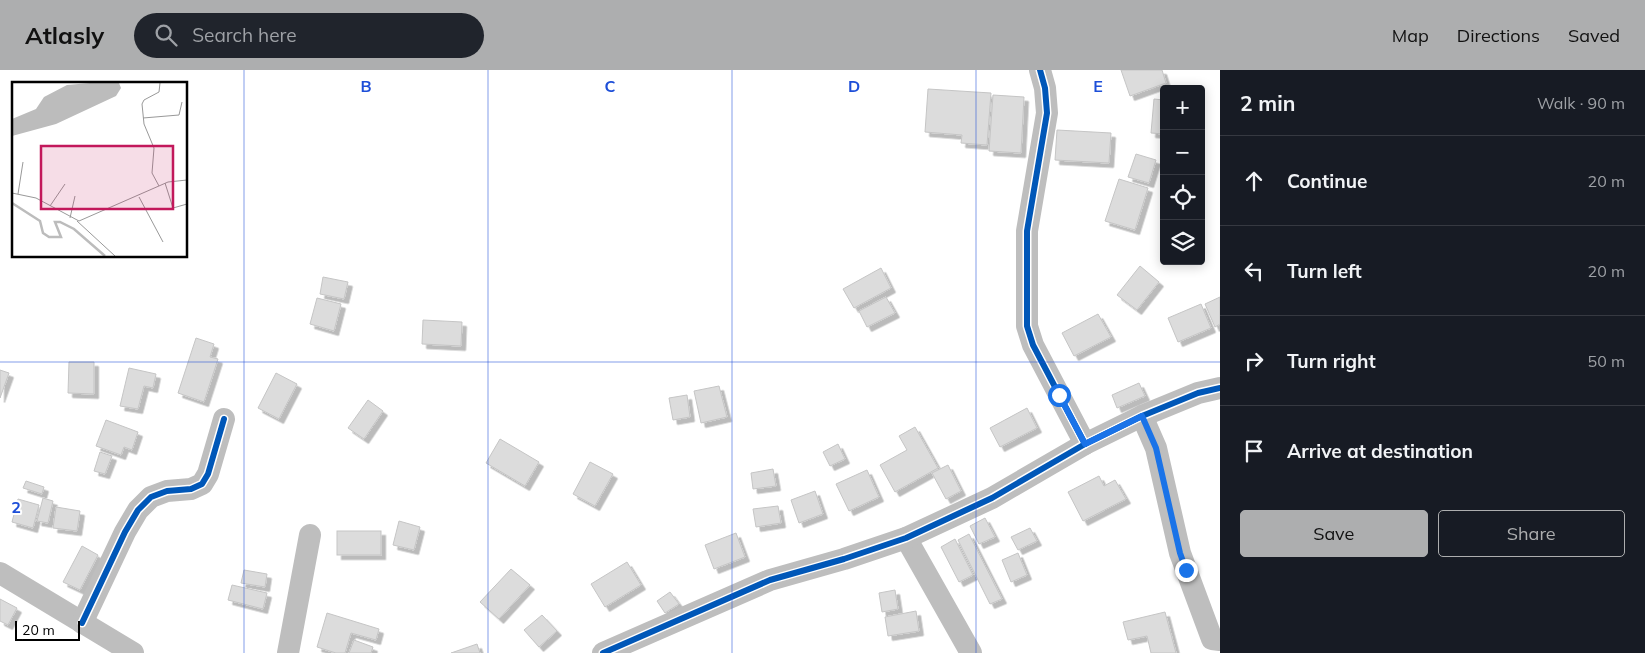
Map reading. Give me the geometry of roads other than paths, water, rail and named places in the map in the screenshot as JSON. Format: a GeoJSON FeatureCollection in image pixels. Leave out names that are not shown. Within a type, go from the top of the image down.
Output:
{"type":"FeatureCollection","features":[{"type":"Feature","properties":{"kind":"street"},"geometry":{"type":"LineString","coordinates":[[1040,70],[1045,88],[1047,113],[1026,231],[1026,326],[1033,345],[1085,444]]}},
{"type":"Feature","properties":{"kind":"street"},"geometry":{"type":"LineString","coordinates":[[603,653],[770,580],[844,559],[906,538],[992,498],[1085,444],[1142,416],[1198,393],[1220,388]]}},
{"type":"Feature","properties":{"kind":"street"},"geometry":{"type":"LineString","coordinates":[[1142,416],[1156,448],[1180,553],[1212,639],[1220,640]]}},
{"type":"Feature","properties":{"kind":"street"},"geometry":{"type":"LineString","coordinates":[[82,623],[125,532],[138,510],[151,497],[167,491],[191,489],[202,484],[208,474],[224,419]]}},
{"type":"Feature","properties":{"kind":"street"},"geometry":{"type":"LineString","coordinates":[[288,653],[310,535]]}},
{"type":"Feature","properties":{"kind":"street"},"geometry":{"type":"LineString","coordinates":[[906,538],[971,653]]}},
{"type":"Feature","properties":{"kind":"street"},"geometry":{"type":"LineString","coordinates":[[0,573],[133,653]]}}]}
